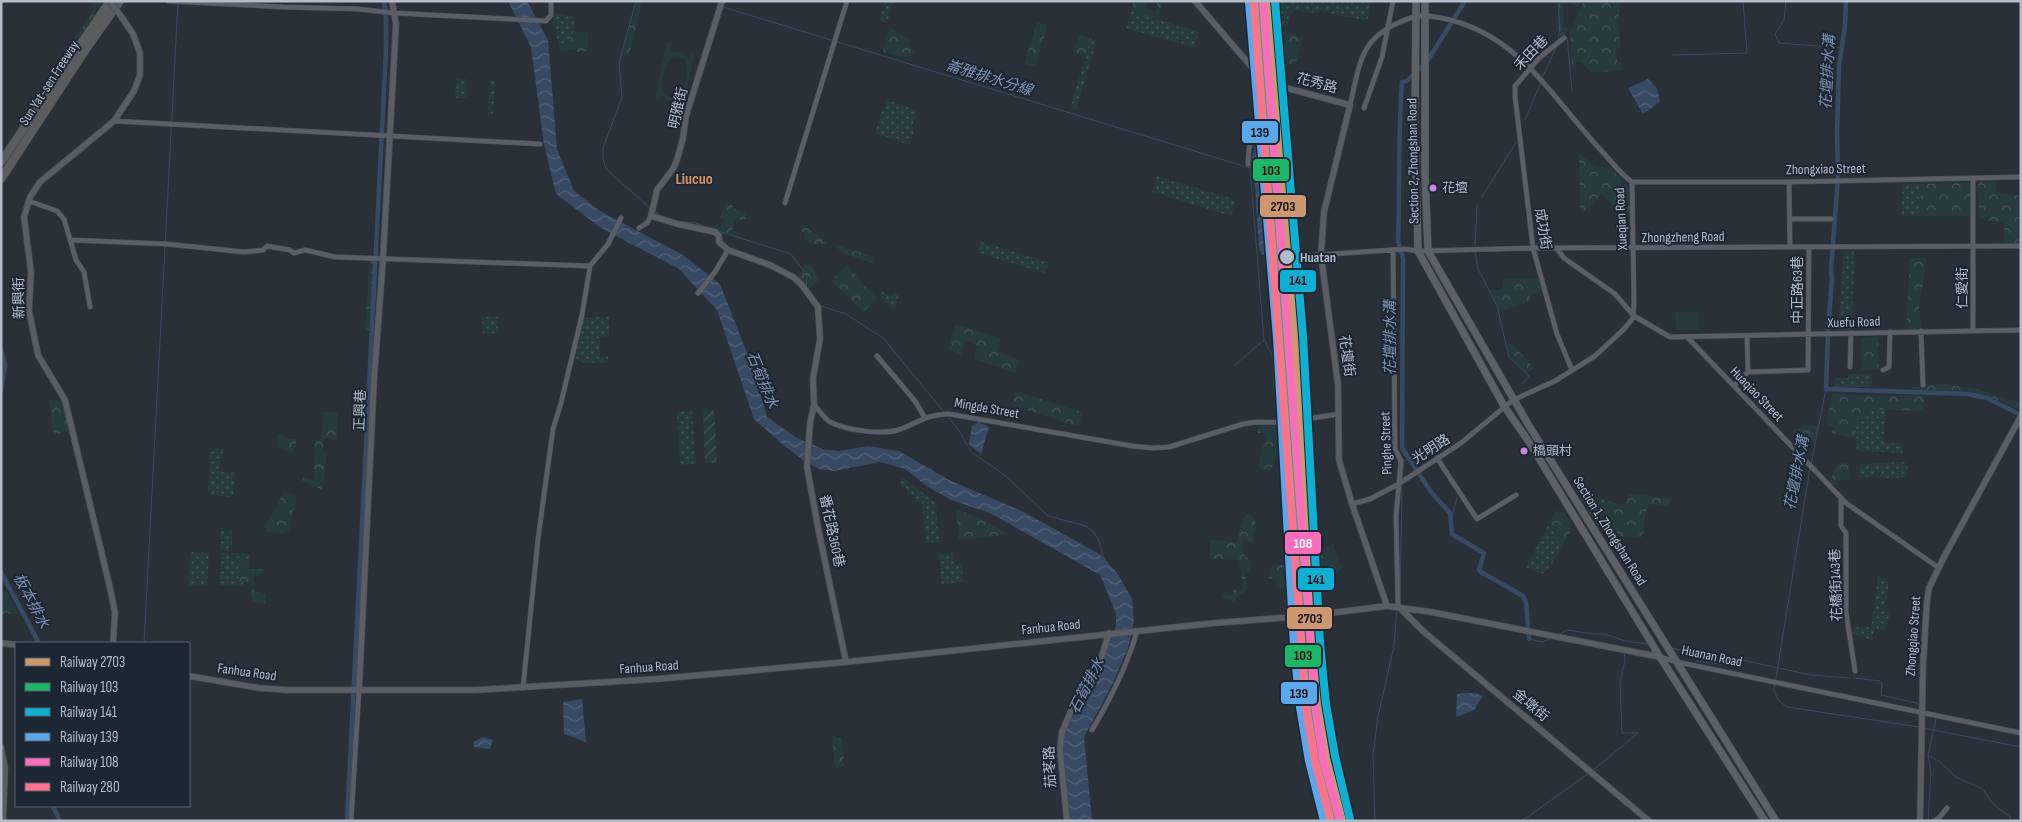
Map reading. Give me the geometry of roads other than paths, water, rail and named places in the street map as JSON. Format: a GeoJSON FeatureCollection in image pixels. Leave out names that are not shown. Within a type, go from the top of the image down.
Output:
{"type":"FeatureCollection","features":[{"type":"Feature","properties":{"kind":"highway","name":"Sun Yat-sen Freeway"},"geometry":{"type":"LineString","coordinates":[[1,162],[110,1]]}},
{"type":"Feature","properties":{"kind":"highway","name":"Sun Yat-sen Freeway"},"geometry":{"type":"LineString","coordinates":[[1,179],[84,52],[120,1]]}},
{"type":"Feature","properties":{"kind":"main road"},"geometry":{"type":"LineString","coordinates":[[1416,1],[1420,16]]}},
{"type":"Feature","properties":{"kind":"main road"},"geometry":{"type":"LineString","coordinates":[[1420,16],[1425,1]]}},
{"type":"Feature","properties":{"kind":"main road","name":"Section 2, Zhongshan Road"},"geometry":{"type":"LineString","coordinates":[[1420,16],[1424,54],[1428,251]]}},
{"type":"Feature","properties":{"kind":"main road","name":"Section 2, Zhongshan Road"},"geometry":{"type":"LineString","coordinates":[[1418,251],[1416,66],[1420,16]]}},
{"type":"Feature","properties":{"kind":"main road","name":"Section 1, Zhongshan Road"},"geometry":{"type":"LineString","coordinates":[[1418,251],[1504,406],[1609,570],[1660,657],[1764,821]]}},
{"type":"Feature","properties":{"kind":"main road","name":"Section 1, Zhongshan Road"},"geometry":{"type":"LineString","coordinates":[[1428,251],[1435,259],[1513,400],[1776,821]]}},
{"type":"Feature","properties":{"kind":"street","name":"新興街"},"geometry":{"type":"LineString","coordinates":[[110,1],[133,34],[139,47],[140,69],[132,96],[114,121],[40,182],[29,201],[24,217],[31,272],[31,325],[38,355],[65,400],[113,605],[113,642]]}},
{"type":"Feature","properties":{"kind":"street"},"geometry":{"type":"LineString","coordinates":[[168,1],[283,8],[358,8],[394,13],[546,21],[551,15],[551,1]]}},
{"type":"Feature","properties":{"kind":"street","name":"正興巷"},"geometry":{"type":"LineString","coordinates":[[351,821],[374,380],[383,259],[396,24],[392,1]]}},
{"type":"Feature","properties":{"kind":"street","name":"明雅街"},"geometry":{"type":"LineString","coordinates":[[651,216],[657,190],[673,169],[677,160],[686,116],[722,1]]}},
{"type":"Feature","properties":{"kind":"street"},"geometry":{"type":"LineString","coordinates":[[785,203],[847,1]]}},
{"type":"Feature","properties":{"kind":"street","name":"花秀路"},"geometry":{"type":"LineString","coordinates":[[1195,1],[1255,71],[1268,83],[1350,105]]}},
{"type":"Feature","properties":{"kind":"street"},"geometry":{"type":"LineString","coordinates":[[1364,108],[1382,57],[1393,1]]}},
{"type":"Feature","properties":{"kind":"street"},"geometry":{"type":"LineString","coordinates":[[1350,105],[1365,49],[1374,37],[1389,27],[1420,16]]}},
{"type":"Feature","properties":{"kind":"street","name":"Xueqian Road"},"geometry":{"type":"LineString","coordinates":[[1420,16],[1457,23],[1501,42],[1531,69],[1579,126],[1632,182],[1634,316]]}},
{"type":"Feature","properties":{"kind":"street","name":"禾田巷"},"geometry":{"type":"LineString","coordinates":[[1515,86],[1539,58],[1564,38]]}},
{"type":"Feature","properties":{"kind":"street"},"geometry":{"type":"LineString","coordinates":[[1248,164],[1249,149],[1258,118],[1255,71]]}},
{"type":"Feature","properties":{"kind":"street","name":"成功街"},"geometry":{"type":"LineString","coordinates":[[1515,86],[1533,248],[1556,334],[1572,370]]}},
{"type":"Feature","properties":{"kind":"street","name":"花壇街"},"geometry":{"type":"LineString","coordinates":[[1350,105],[1324,212],[1321,255],[1336,357],[1339,456],[1352,504],[1387,606]]}},
{"type":"Feature","properties":{"kind":"street"},"geometry":{"type":"LineString","coordinates":[[114,121],[540,144]]}},
{"type":"Feature","properties":{"kind":"street","name":"Zhongxiao Street"},"geometry":{"type":"LineString","coordinates":[[1632,182],[1789,182],[2021,177]]}},
{"type":"Feature","properties":{"kind":"street","name":"仁愛街"},"geometry":{"type":"LineString","coordinates":[[1973,179],[1974,330]]}},
{"type":"Feature","properties":{"kind":"street"},"geometry":{"type":"LineString","coordinates":[[1789,182],[1790,247]]}},
{"type":"Feature","properties":{"kind":"street"},"geometry":{"type":"LineString","coordinates":[[29,201],[57,211],[64,219],[76,260],[84,272],[90,307]]}},
{"type":"Feature","properties":{"kind":"street"},"geometry":{"type":"LineString","coordinates":[[639,228],[647,223],[651,216],[715,232],[720,242],[728,250],[770,265],[793,277],[801,284],[818,307],[820,339],[813,378],[814,405]]}},
{"type":"Feature","properties":{"kind":"street"},"geometry":{"type":"LineString","coordinates":[[523,688],[548,456],[582,315],[590,266],[608,244],[621,218]]}},
{"type":"Feature","properties":{"kind":"street"},"geometry":{"type":"LineString","coordinates":[[1790,219],[1831,219]]}},
{"type":"Feature","properties":{"kind":"street"},"geometry":{"type":"LineString","coordinates":[[70,240],[167,244],[244,252],[263,250],[266,246],[290,250],[294,253],[305,250],[336,257],[590,266]]}},
{"type":"Feature","properties":{"kind":"street"},"geometry":{"type":"LineString","coordinates":[[1973,246],[2021,246]]}},
{"type":"Feature","properties":{"kind":"street","name":"Zhongzheng Road"},"geometry":{"type":"LineString","coordinates":[[1396,250],[1973,246]]}},
{"type":"Feature","properties":{"kind":"street","name":"中正路63巷"},"geometry":{"type":"LineString","coordinates":[[1748,372],[1808,370],[1809,247]]}},
{"type":"Feature","properties":{"kind":"street"},"geometry":{"type":"LineString","coordinates":[[1556,248],[1564,258],[1615,294],[1634,316],[1670,337],[1687,337]]}},
{"type":"Feature","properties":{"kind":"street"},"geometry":{"type":"LineString","coordinates":[[698,293],[728,250]]}},
{"type":"Feature","properties":{"kind":"street"},"geometry":{"type":"LineString","coordinates":[[1303,256],[1396,250]]}},
{"type":"Feature","properties":{"kind":"street","name":"Pinghe Street"},"geometry":{"type":"LineString","coordinates":[[1396,250],[1395,449],[1401,461],[1397,485],[1396,517],[1398,606]]}},
{"type":"Feature","properties":{"kind":"street"},"geometry":{"type":"LineString","coordinates":[[1513,400],[1546,386],[1601,352],[1624,330],[1634,316]]}},
{"type":"Feature","properties":{"kind":"street","name":"Xuefu Road"},"geometry":{"type":"LineString","coordinates":[[1687,337],[2021,330]]}},
{"type":"Feature","properties":{"kind":"street"},"geometry":{"type":"LineString","coordinates":[[1921,331],[1923,385]]}},
{"type":"Feature","properties":{"kind":"street"},"geometry":{"type":"LineString","coordinates":[[1883,370],[1890,367],[1890,332]]}},
{"type":"Feature","properties":{"kind":"street"},"geometry":{"type":"LineString","coordinates":[[1850,367],[1851,333]]}},
{"type":"Feature","properties":{"kind":"street"},"geometry":{"type":"LineString","coordinates":[[1734,386],[1748,372],[1747,336]]}},
{"type":"Feature","properties":{"kind":"street","name":"Huaqiao Street"},"geometry":{"type":"LineString","coordinates":[[1687,337],[1850,508],[1938,568]]}},
{"type":"Feature","properties":{"kind":"street"},"geometry":{"type":"LineString","coordinates":[[877,356],[914,400],[925,418]]}},
{"type":"Feature","properties":{"kind":"street","name":"光明路"},"geometry":{"type":"LineString","coordinates":[[1352,504],[1397,485],[1485,425],[1504,406],[1513,400]]}},
{"type":"Feature","properties":{"kind":"street","name":"Mingde Street"},"geometry":{"type":"LineString","coordinates":[[814,405],[828,421],[878,433],[898,429],[925,418],[949,414],[1132,446],[1160,448],[1174,446],[1243,424],[1256,422],[1302,423],[1313,418],[1339,414]]}},
{"type":"Feature","properties":{"kind":"street","name":"番花路360巷"},"geometry":{"type":"LineString","coordinates":[[814,405],[809,436],[807,468],[846,662]]}},
{"type":"Feature","properties":{"kind":"street","name":"Zhongqiao Street"},"geometry":{"type":"LineString","coordinates":[[1920,821],[1922,712],[1929,588],[1938,568],[2021,417]]}},
{"type":"Feature","properties":{"kind":"street"},"geometry":{"type":"LineString","coordinates":[[1437,458],[1477,519],[1516,496]]}},
{"type":"Feature","properties":{"kind":"street","name":"花橋街143巷"},"geometry":{"type":"LineString","coordinates":[[1841,498],[1841,526],[1846,533],[1846,612],[1855,672]]}},
{"type":"Feature","properties":{"kind":"street"},"geometry":{"type":"LineString","coordinates":[[1092,730],[1120,681],[1130,656],[1136,631],[1398,606]]}},
{"type":"Feature","properties":{"kind":"street","name":"Huanan Road"},"geometry":{"type":"LineString","coordinates":[[1398,606],[1660,657],[1676,662],[2021,733]]}},
{"type":"Feature","properties":{"kind":"street","name":"金墩街"},"geometry":{"type":"LineString","coordinates":[[1398,606],[1424,631],[1649,821]]}},
{"type":"Feature","properties":{"kind":"street","name":"Fanhua Road"},"geometry":{"type":"LineString","coordinates":[[190,676],[259,688],[359,690],[523,688],[657,679],[846,662],[1136,631]]}},
{"type":"Feature","properties":{"kind":"street","name":"茄苳路"},"geometry":{"type":"LineString","coordinates":[[1067,821],[1060,750],[1062,732],[1070,712],[1099,664],[1110,633]]}},
{"type":"Feature","properties":{"kind":"street"},"geometry":{"type":"LineString","coordinates":[[1,643],[15,645]]}},
{"type":"Feature","properties":{"kind":"street"},"geometry":{"type":"LineString","coordinates":[[1,747],[5,768],[3,821]]}},
{"type":"Feature","properties":{"kind":"street"},"geometry":{"type":"LineString","coordinates":[[1934,821],[1947,808]]}},
{"type":"Feature","properties":{"kind":"water"},"geometry":{"type":"Polygon","coordinates":[[[508,1],[527,1],[548,40],[557,149],[574,191],[600,211],[683,255],[720,284],[754,371],[767,417],[797,438],[823,449],[839,451],[868,446],[899,451],[949,480],[1026,513],[1101,555],[1118,574],[1132,599],[1134,622],[1128,648],[1111,687],[1084,737],[1092,821],[1070,821],[1062,737],[1081,701],[1094,683],[1116,626],[1116,614],[1100,575],[990,513],[951,500],[928,487],[905,469],[880,462],[835,471],[819,469],[804,461],[754,419],[717,310],[679,269],[601,228],[556,194],[544,145],[531,47],[508,1]]]}},
{"type":"Feature","properties":{"kind":"water"},"geometry":{"type":"Polygon","coordinates":[[[1648,79],[1657,88],[1660,102],[1643,114],[1628,88],[1648,79]]]}},
{"type":"Feature","properties":{"kind":"water"},"geometry":{"type":"Polygon","coordinates":[[[1260,140],[1265,141],[1263,159],[1268,250],[1263,255],[1259,248],[1253,157],[1260,140]]]}},
{"type":"Feature","properties":{"kind":"water"},"geometry":{"type":"Polygon","coordinates":[[[978,422],[989,427],[981,454],[969,444],[972,426],[978,422]]]}},
{"type":"Feature","properties":{"kind":"water"},"geometry":{"type":"Polygon","coordinates":[[[1476,693],[1483,696],[1474,710],[1457,717],[1457,695],[1476,693]]]}},
{"type":"Feature","properties":{"kind":"water"},"geometry":{"type":"Polygon","coordinates":[[[582,699],[586,742],[564,734],[563,702],[582,699]]]}},
{"type":"Feature","properties":{"kind":"water"},"geometry":{"type":"Polygon","coordinates":[[[483,737],[493,740],[490,749],[474,747],[473,742],[483,737]]]}},
{"type":"Feature","properties":{"kind":"waterway"},"geometry":{"type":"LineString","coordinates":[[347,821],[386,51],[384,1]]}},
{"type":"Feature","properties":{"kind":"waterway"},"geometry":{"type":"LineString","coordinates":[[636,1],[619,63],[622,97],[603,148],[603,159],[606,169],[651,209]]}},
{"type":"Feature","properties":{"kind":"waterway"},"geometry":{"type":"LineString","coordinates":[[1256,1],[1261,73]]}},
{"type":"Feature","properties":{"kind":"waterway","name":"花壇排水溝"},"geometry":{"type":"LineString","coordinates":[[1465,1],[1428,60],[1407,81],[1402,82],[1398,241],[1403,258],[1402,448],[1431,492],[1450,513],[1452,534],[1484,553],[1479,570],[1523,596],[1526,602],[1529,639]]}},
{"type":"Feature","properties":{"kind":"waterway"},"geometry":{"type":"LineString","coordinates":[[1558,1],[1560,28],[1558,39]]}},
{"type":"Feature","properties":{"kind":"waterway"},"geometry":{"type":"LineString","coordinates":[[1673,55],[1747,53],[1743,1]]}},
{"type":"Feature","properties":{"kind":"waterway"},"geometry":{"type":"LineString","coordinates":[[1786,1],[1784,20],[1775,34],[1779,43],[1842,48]]}},
{"type":"Feature","properties":{"kind":"waterway","name":"花壇排水溝"},"geometry":{"type":"LineString","coordinates":[[1846,1],[1845,26],[1839,66],[1838,177],[1831,270],[1826,389],[1968,394],[1987,398],[2021,415]]}},
{"type":"Feature","properties":{"kind":"waterway"},"geometry":{"type":"LineString","coordinates":[[144,642],[178,2]]}},
{"type":"Feature","properties":{"kind":"waterway","name":"崙雅排水分線"},"geometry":{"type":"LineString","coordinates":[[723,7],[1250,168]]}},
{"type":"Feature","properties":{"kind":"waterway"},"geometry":{"type":"LineString","coordinates":[[1561,33],[1567,37],[1572,91]]}},
{"type":"Feature","properties":{"kind":"waterway"},"geometry":{"type":"LineString","coordinates":[[1542,78],[1557,46]]}},
{"type":"Feature","properties":{"kind":"waterway"},"geometry":{"type":"LineString","coordinates":[[1235,365],[1264,340],[1250,168],[1263,114],[1259,88],[1260,80]]}},
{"type":"Feature","properties":{"kind":"waterway"},"geometry":{"type":"LineString","coordinates":[[1525,120],[1541,82]]}},
{"type":"Feature","properties":{"kind":"waterway"},"geometry":{"type":"LineString","coordinates":[[1482,197],[1517,141]]}},
{"type":"Feature","properties":{"kind":"waterway"},"geometry":{"type":"LineString","coordinates":[[1475,246],[1477,205]]}},
{"type":"Feature","properties":{"kind":"waterway"},"geometry":{"type":"LineString","coordinates":[[654,212],[666,218]]}},
{"type":"Feature","properties":{"kind":"waterway"},"geometry":{"type":"LineString","coordinates":[[682,222],[696,223],[709,228]]}},
{"type":"Feature","properties":{"kind":"waterway"},"geometry":{"type":"LineString","coordinates":[[718,231],[791,254],[807,275],[806,288]]}},
{"type":"Feature","properties":{"kind":"waterway"},"geometry":{"type":"LineString","coordinates":[[1475,252],[1478,269],[1497,306],[1509,357],[1529,376],[1522,384]]}},
{"type":"Feature","properties":{"kind":"waterway"},"geometry":{"type":"LineString","coordinates":[[821,306],[846,314],[883,338],[944,412]]}},
{"type":"Feature","properties":{"kind":"waterway"},"geometry":{"type":"LineString","coordinates":[[1265,341],[1273,359],[1276,400],[1283,413],[1290,417]]}},
{"type":"Feature","properties":{"kind":"waterway","name":"板本排水"},"geometry":{"type":"LineString","coordinates":[[1,349],[5,365],[1,391]]}},
{"type":"Feature","properties":{"kind":"waterway","name":"花壇排水溝"},"geometry":{"type":"LineString","coordinates":[[1811,464],[1826,389]]}},
{"type":"Feature","properties":{"kind":"waterway"},"geometry":{"type":"LineString","coordinates":[[948,417],[958,429],[971,452],[1006,476],[1048,516],[1086,526],[1093,532],[1098,538],[1104,559]]}},
{"type":"Feature","properties":{"kind":"waterway"},"geometry":{"type":"LineString","coordinates":[[1402,481],[1404,461],[1408,458]]}},
{"type":"Feature","properties":{"kind":"waterway","name":"花壇排水溝"},"geometry":{"type":"LineString","coordinates":[[1810,468],[1774,690],[1778,700],[1787,707],[1919,727]]}},
{"type":"Feature","properties":{"kind":"waterway"},"geometry":{"type":"LineString","coordinates":[[1400,601],[1402,485]]}},
{"type":"Feature","properties":{"kind":"waterway"},"geometry":{"type":"LineString","coordinates":[[1452,518],[1457,498]]}},
{"type":"Feature","properties":{"kind":"waterway"},"geometry":{"type":"LineString","coordinates":[[816,503],[835,597]]}},
{"type":"Feature","properties":{"kind":"waterway","name":"板本排水"},"geometry":{"type":"LineString","coordinates":[[1,572],[38,642]]}},
{"type":"Feature","properties":{"kind":"waterway"},"geometry":{"type":"LineString","coordinates":[[1375,821],[1373,755],[1378,716],[1394,646],[1397,609]]}},
{"type":"Feature","properties":{"kind":"waterway"},"geometry":{"type":"LineString","coordinates":[[1558,635],[1567,630],[1605,634],[1625,641],[1648,644]]}},
{"type":"Feature","properties":{"kind":"waterway"},"geometry":{"type":"LineString","coordinates":[[1529,639],[1542,642],[1552,638]]}},
{"type":"Feature","properties":{"kind":"waterway"},"geometry":{"type":"LineString","coordinates":[[1672,648],[1697,654],[1696,661],[1728,665],[1742,660],[1811,675],[1850,678]]}},
{"type":"Feature","properties":{"kind":"waterway"},"geometry":{"type":"LineString","coordinates":[[1592,771],[1638,733],[1622,733],[1620,683],[1625,660],[1624,651]]}},
{"type":"Feature","properties":{"kind":"waterway"},"geometry":{"type":"LineString","coordinates":[[1854,678],[1880,681],[1882,684],[1881,695],[1916,703],[1920,706]]}},
{"type":"Feature","properties":{"kind":"waterway"},"geometry":{"type":"LineString","coordinates":[[1933,716],[1936,719],[1928,755],[1940,762],[1956,777],[1983,789],[1993,804],[2009,816],[2012,821]]}},
{"type":"Feature","properties":{"kind":"waterway","name":"花壇排水溝"},"geometry":{"type":"LineString","coordinates":[[1923,728],[2021,747]]}},
{"type":"Feature","properties":{"kind":"waterway"},"geometry":{"type":"LineString","coordinates":[[1928,755],[1931,773],[1928,821]]}},
{"type":"Feature","properties":{"kind":"waterway"},"geometry":{"type":"LineString","coordinates":[[1522,821],[1589,773]]}},
{"type":"Feature","properties":{"kind":"waterway","name":"板本排水"},"geometry":{"type":"LineString","coordinates":[[53,807],[60,821]]}},
{"type":"Feature","properties":{"kind":"railway"},"geometry":{"type":"LineString","coordinates":[[1275,123],[1283,166]]}},
{"type":"Feature","properties":{"kind":"rail line","name":"108"},"geometry":{"type":"LineString","coordinates":[[1263,1],[1315,705],[1323,759],[1340,821]]}},
{"type":"Feature","properties":{"kind":"rail line","name":"2703"},"geometry":{"type":"LineString","coordinates":[[1266,1],[1294,337],[1311,644],[1317,705],[1326,758],[1342,821]]}},
{"type":"Feature","properties":{"kind":"rail line","name":"141"},"geometry":{"type":"LineString","coordinates":[[1275,1],[1303,336],[1320,643],[1326,704],[1335,756],[1350,819]]}},
{"type":"Feature","properties":{"kind":"rail line","name":"139"},"geometry":{"type":"LineString","coordinates":[[1249,2],[1277,338],[1294,646],[1300,707],[1309,761],[1324,821]]}},
{"type":"Feature","properties":{"kind":"rail line","name":"280"},"geometry":{"type":"LineString","coordinates":[[1254,2],[1306,706],[1315,761],[1331,821]]}},
{"type":"Feature","properties":{"kind":"rail line","name":"103"},"geometry":{"type":"LineString","coordinates":[[1257,2],[1285,338],[1302,645],[1308,706],[1317,759],[1333,821]]}},
{"type":"Feature","properties":{"kind":"place","name":"花壇"},"geometry":{"type":"Point","coordinates":[1433,188]}},
{"type":"Feature","properties":{"kind":"place","name":"Huatan"},"geometry":{"type":"Point","coordinates":[1287,257]}},
{"type":"Feature","properties":{"kind":"place","name":"橋頭村"},"geometry":{"type":"Point","coordinates":[1524,451]}},
{"type":"Feature","properties":{"kind":"district","name":"Liucuo"},"geometry":{"type":"Point","coordinates":[694,179]}},
{"type":"Feature","properties":{"kind":"water label","name":"石筍排水"},"geometry":{"type":"Point","coordinates":[762,380]}},
{"type":"Feature","properties":{"kind":"water label","name":"石筍排水"},"geometry":{"type":"Point","coordinates":[1087,686]}}]}
